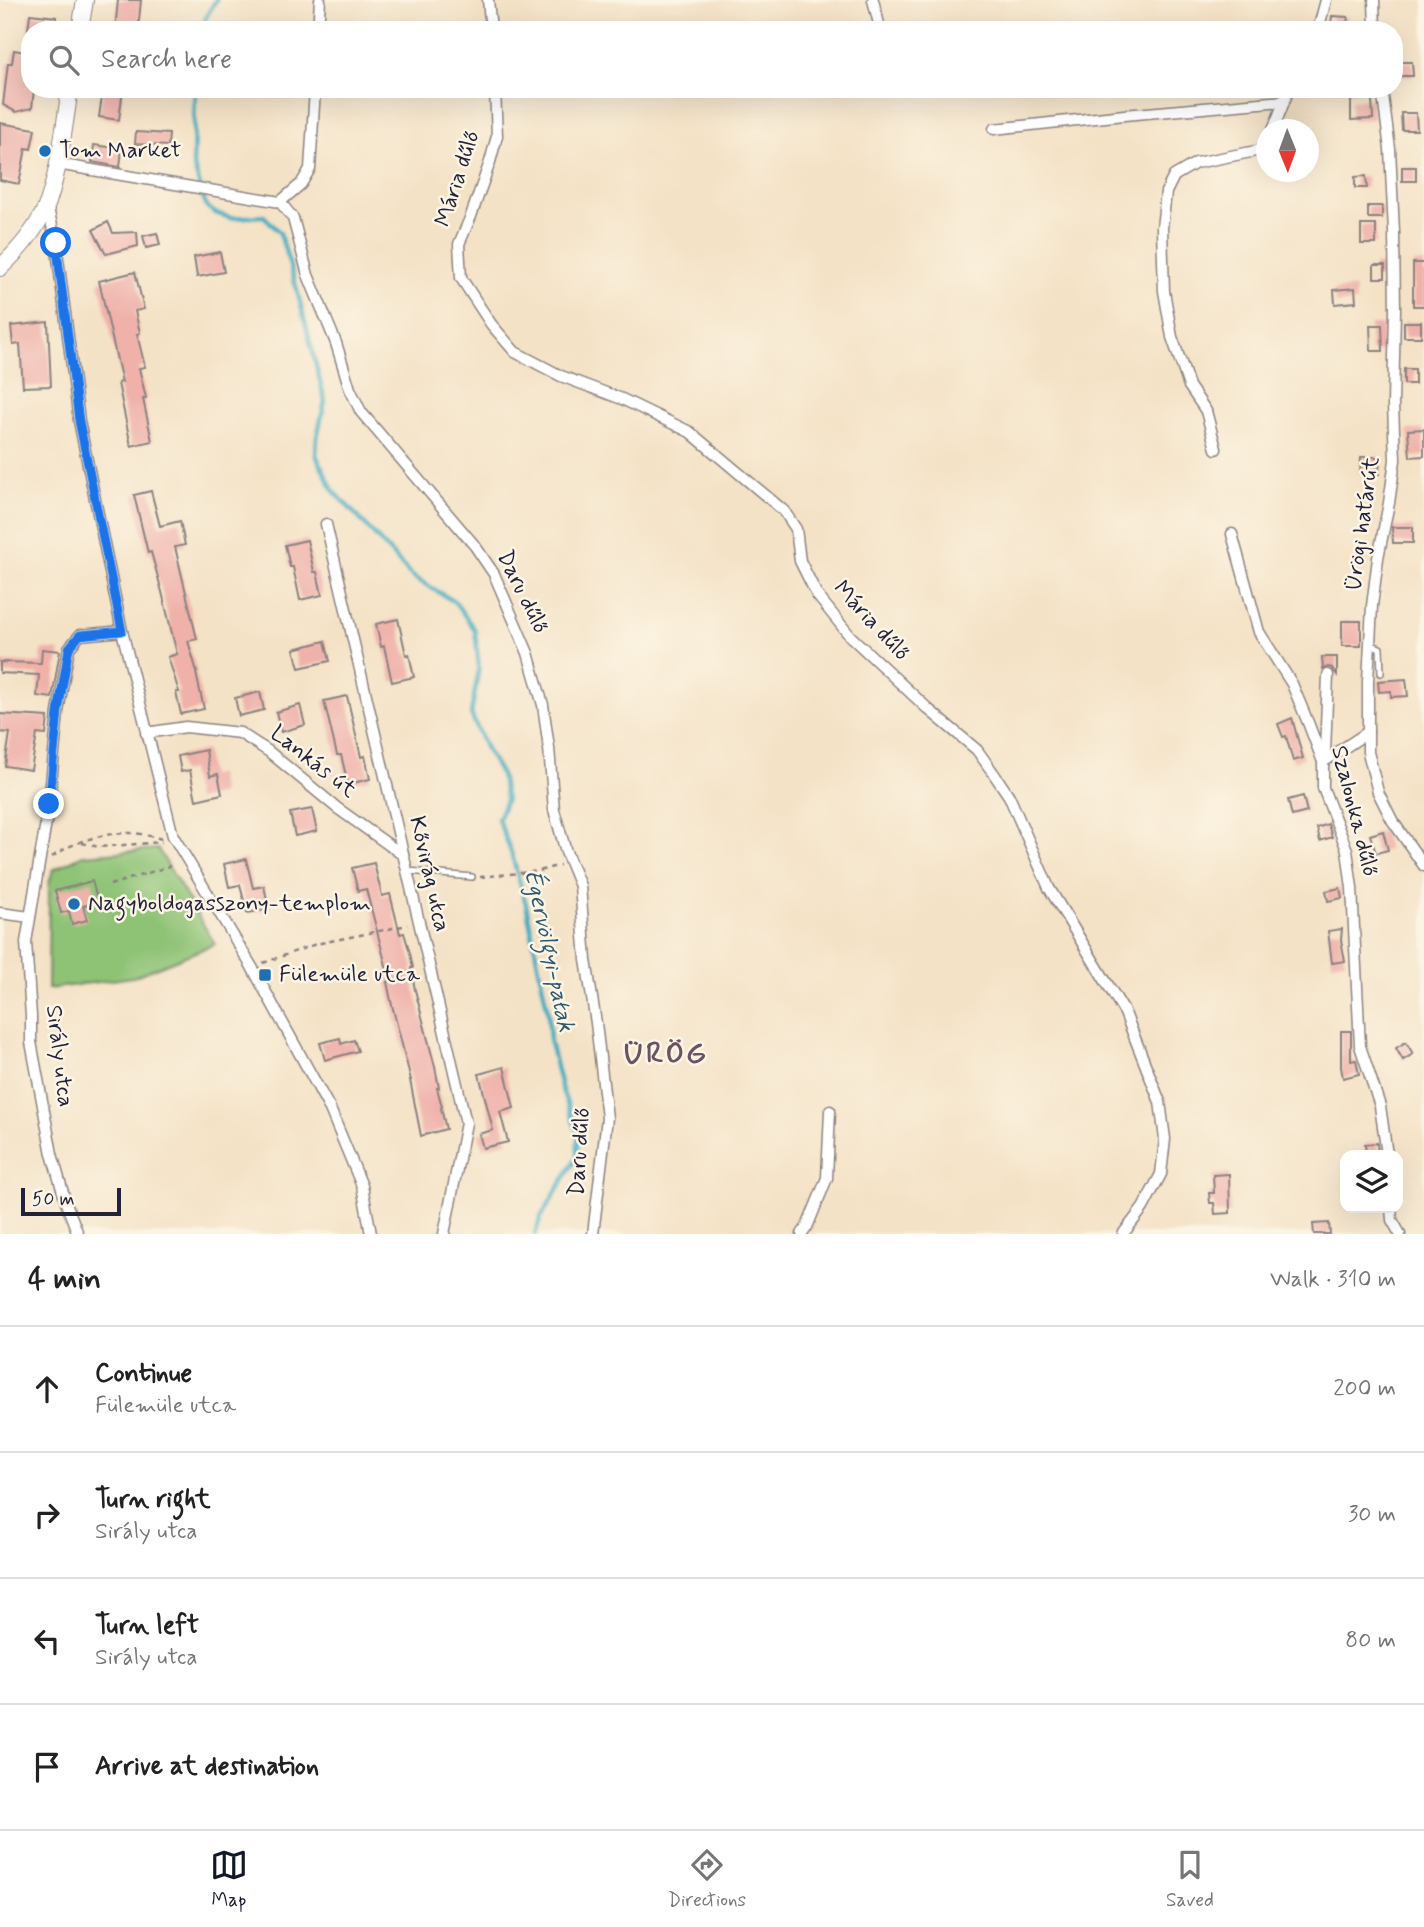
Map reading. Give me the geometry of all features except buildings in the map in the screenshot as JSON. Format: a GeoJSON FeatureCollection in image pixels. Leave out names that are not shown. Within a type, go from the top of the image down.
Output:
{"type":"FeatureCollection","features":[{"type":"Feature","properties":{"kind":"main road"},"geometry":{"type":"LineString","coordinates":[[82,21],[85,0]]}},
{"type":"Feature","properties":{"kind":"main road"},"geometry":{"type":"LineString","coordinates":[[0,268],[32,232],[47,204],[69,98]]}},
{"type":"Feature","properties":{"kind":"street"},"geometry":{"type":"LineString","coordinates":[[319,21],[320,0]]}},
{"type":"Feature","properties":{"kind":"street"},"geometry":{"type":"LineString","coordinates":[[488,0],[490,21]]}},
{"type":"Feature","properties":{"kind":"street"},"geometry":{"type":"LineString","coordinates":[[873,0],[878,21]]}},
{"type":"Feature","properties":{"kind":"street"},"geometry":{"type":"LineString","coordinates":[[1320,21],[1326,0]]}},
{"type":"Feature","properties":{"kind":"street"},"geometry":{"type":"LineString","coordinates":[[1374,0],[1375,21]]}},
{"type":"Feature","properties":{"kind":"street"},"geometry":{"type":"LineString","coordinates":[[57,164],[280,202],[301,184],[310,169],[314,98]]}},
{"type":"Feature","properties":{"kind":"street","name":"Mária dűlő"},"geometry":{"type":"LineString","coordinates":[[495,98],[497,136],[487,173],[458,244],[461,278],[491,324],[515,352],[561,376],[622,399],[690,432],[784,511],[796,529],[800,561],[825,606],[850,636],[928,709],[977,750],[994,774],[1009,796],[1049,888],[1125,1013],[1160,1102],[1166,1139],[1161,1174],[1143,1208],[1123,1234]]}},
{"type":"Feature","properties":{"kind":"street"},"geometry":{"type":"LineString","coordinates":[[1277,119],[1286,98]]}},
{"type":"Feature","properties":{"kind":"street","name":"Ürögi határút"},"geometry":{"type":"LineString","coordinates":[[1383,98],[1390,149],[1394,232],[1395,460],[1372,606],[1368,752],[1378,792],[1392,820],[1424,866]]}},
{"type":"Feature","properties":{"kind":"street"},"geometry":{"type":"LineString","coordinates":[[995,129],[1284,101]]}},
{"type":"Feature","properties":{"kind":"street"},"geometry":{"type":"LineString","coordinates":[[1216,449],[1206,411],[1189,386],[1172,337],[1164,291],[1162,228],[1166,192],[1174,176],[1196,163],[1256,151]]}},
{"type":"Feature","properties":{"kind":"street","name":"Daru dűlő"},"geometry":{"type":"LineString","coordinates":[[280,202],[293,218],[308,275],[361,412],[475,546],[494,574],[528,653],[543,705],[554,810],[566,852],[580,886],[586,960],[597,1023],[607,1118],[593,1234]]}},
{"type":"Feature","properties":{"kind":"street"},"geometry":{"type":"LineString","coordinates":[[47,204],[56,243],[79,421],[122,631],[173,836],[252,967],[330,1109],[362,1186],[371,1234]]}},
{"type":"Feature","properties":{"kind":"street","name":"Kővirág utca"},"geometry":{"type":"LineString","coordinates":[[327,524],[466,1124],[444,1234]]}},
{"type":"Feature","properties":{"kind":"street","name":"Szalonka dűlő"},"geometry":{"type":"LineString","coordinates":[[1232,534],[1259,632],[1292,684],[1323,762],[1323,788],[1347,850],[1352,888],[1360,1046],[1380,1105],[1386,1150]]}},
{"type":"Feature","properties":{"kind":"street","name":"Sirály utca"},"geometry":{"type":"LineString","coordinates":[[78,1234],[52,1154],[31,1042],[26,942],[49,804],[58,712],[69,648],[80,635],[122,631]]}},
{"type":"Feature","properties":{"kind":"street"},"geometry":{"type":"LineString","coordinates":[[1323,762],[1328,675]]}},
{"type":"Feature","properties":{"kind":"street","name":"Lankás út"},"geometry":{"type":"LineString","coordinates":[[146,733],[186,727],[240,733],[268,751],[337,808],[403,855]]}},
{"type":"Feature","properties":{"kind":"street"},"geometry":{"type":"LineString","coordinates":[[1323,762],[1368,732]]}},
{"type":"Feature","properties":{"kind":"street"},"geometry":{"type":"LineString","coordinates":[[0,913],[30,917]]}},
{"type":"Feature","properties":{"kind":"street"},"geometry":{"type":"LineString","coordinates":[[802,1234],[827,1178],[830,1111]]}},
{"type":"Feature","properties":{"kind":"street"},"geometry":{"type":"LineString","coordinates":[[1391,1213],[1392,1220],[1400,1234]]}},
{"type":"Feature","properties":{"kind":"lane"},"geometry":{"type":"LineString","coordinates":[[1370,644],[1380,648],[1381,673]]}},
{"type":"Feature","properties":{"kind":"lane"},"geometry":{"type":"LineString","coordinates":[[407,871],[472,877]]}},
{"type":"Feature","properties":{"kind":"path"},"geometry":{"type":"LineString","coordinates":[[38,866],[79,843],[104,835],[132,833],[170,840],[130,846],[79,843]]}},
{"type":"Feature","properties":{"kind":"path"},"geometry":{"type":"LineString","coordinates":[[110,886],[170,866]]}},
{"type":"Feature","properties":{"kind":"path"},"geometry":{"type":"LineString","coordinates":[[472,877],[555,867]]}},
{"type":"Feature","properties":{"kind":"path"},"geometry":{"type":"LineString","coordinates":[[252,967],[316,944],[359,933],[419,923]]}},
{"type":"Feature","properties":{"kind":"green space"},"geometry":{"type":"Polygon","coordinates":[[[158,849],[215,944],[133,977],[48,989],[49,883],[53,870],[83,855],[158,849]]]}},
{"type":"Feature","properties":{"kind":"waterway","name":"Égervölgyi-patak"},"geometry":{"type":"LineString","coordinates":[[205,21],[216,0]]}},
{"type":"Feature","properties":{"kind":"waterway","name":"Égervölgyi-patak"},"geometry":{"type":"LineString","coordinates":[[195,98],[193,164],[206,206],[215,213],[231,218],[264,216],[280,233],[325,401],[316,455],[333,490],[412,576],[455,602],[475,630],[479,668],[471,714],[501,775],[506,800],[498,819],[526,904],[548,1013],[550,1042],[561,1087],[578,1134],[577,1157],[541,1217],[535,1234]]}},
{"type":"Feature","properties":{"kind":"place","name":"Tom Market"},"geometry":{"type":"Point","coordinates":[45,151]}},
{"type":"Feature","properties":{"kind":"place","name":"Nagyboldogasszony-templom"},"geometry":{"type":"Point","coordinates":[74,904]}},
{"type":"Feature","properties":{"kind":"place","name":"Fülemüle utca"},"geometry":{"type":"Point","coordinates":[265,975]}},
{"type":"Feature","properties":{"kind":"district","name":"ÜRÖG"},"geometry":{"type":"Point","coordinates":[665,1053]}},
{"type":"Feature","properties":{"kind":"route"},"geometry":{"type":"LineString","coordinates":[[49,804],[58,712],[69,648],[80,635],[122,631],[79,421],[56,243]]}}]}
